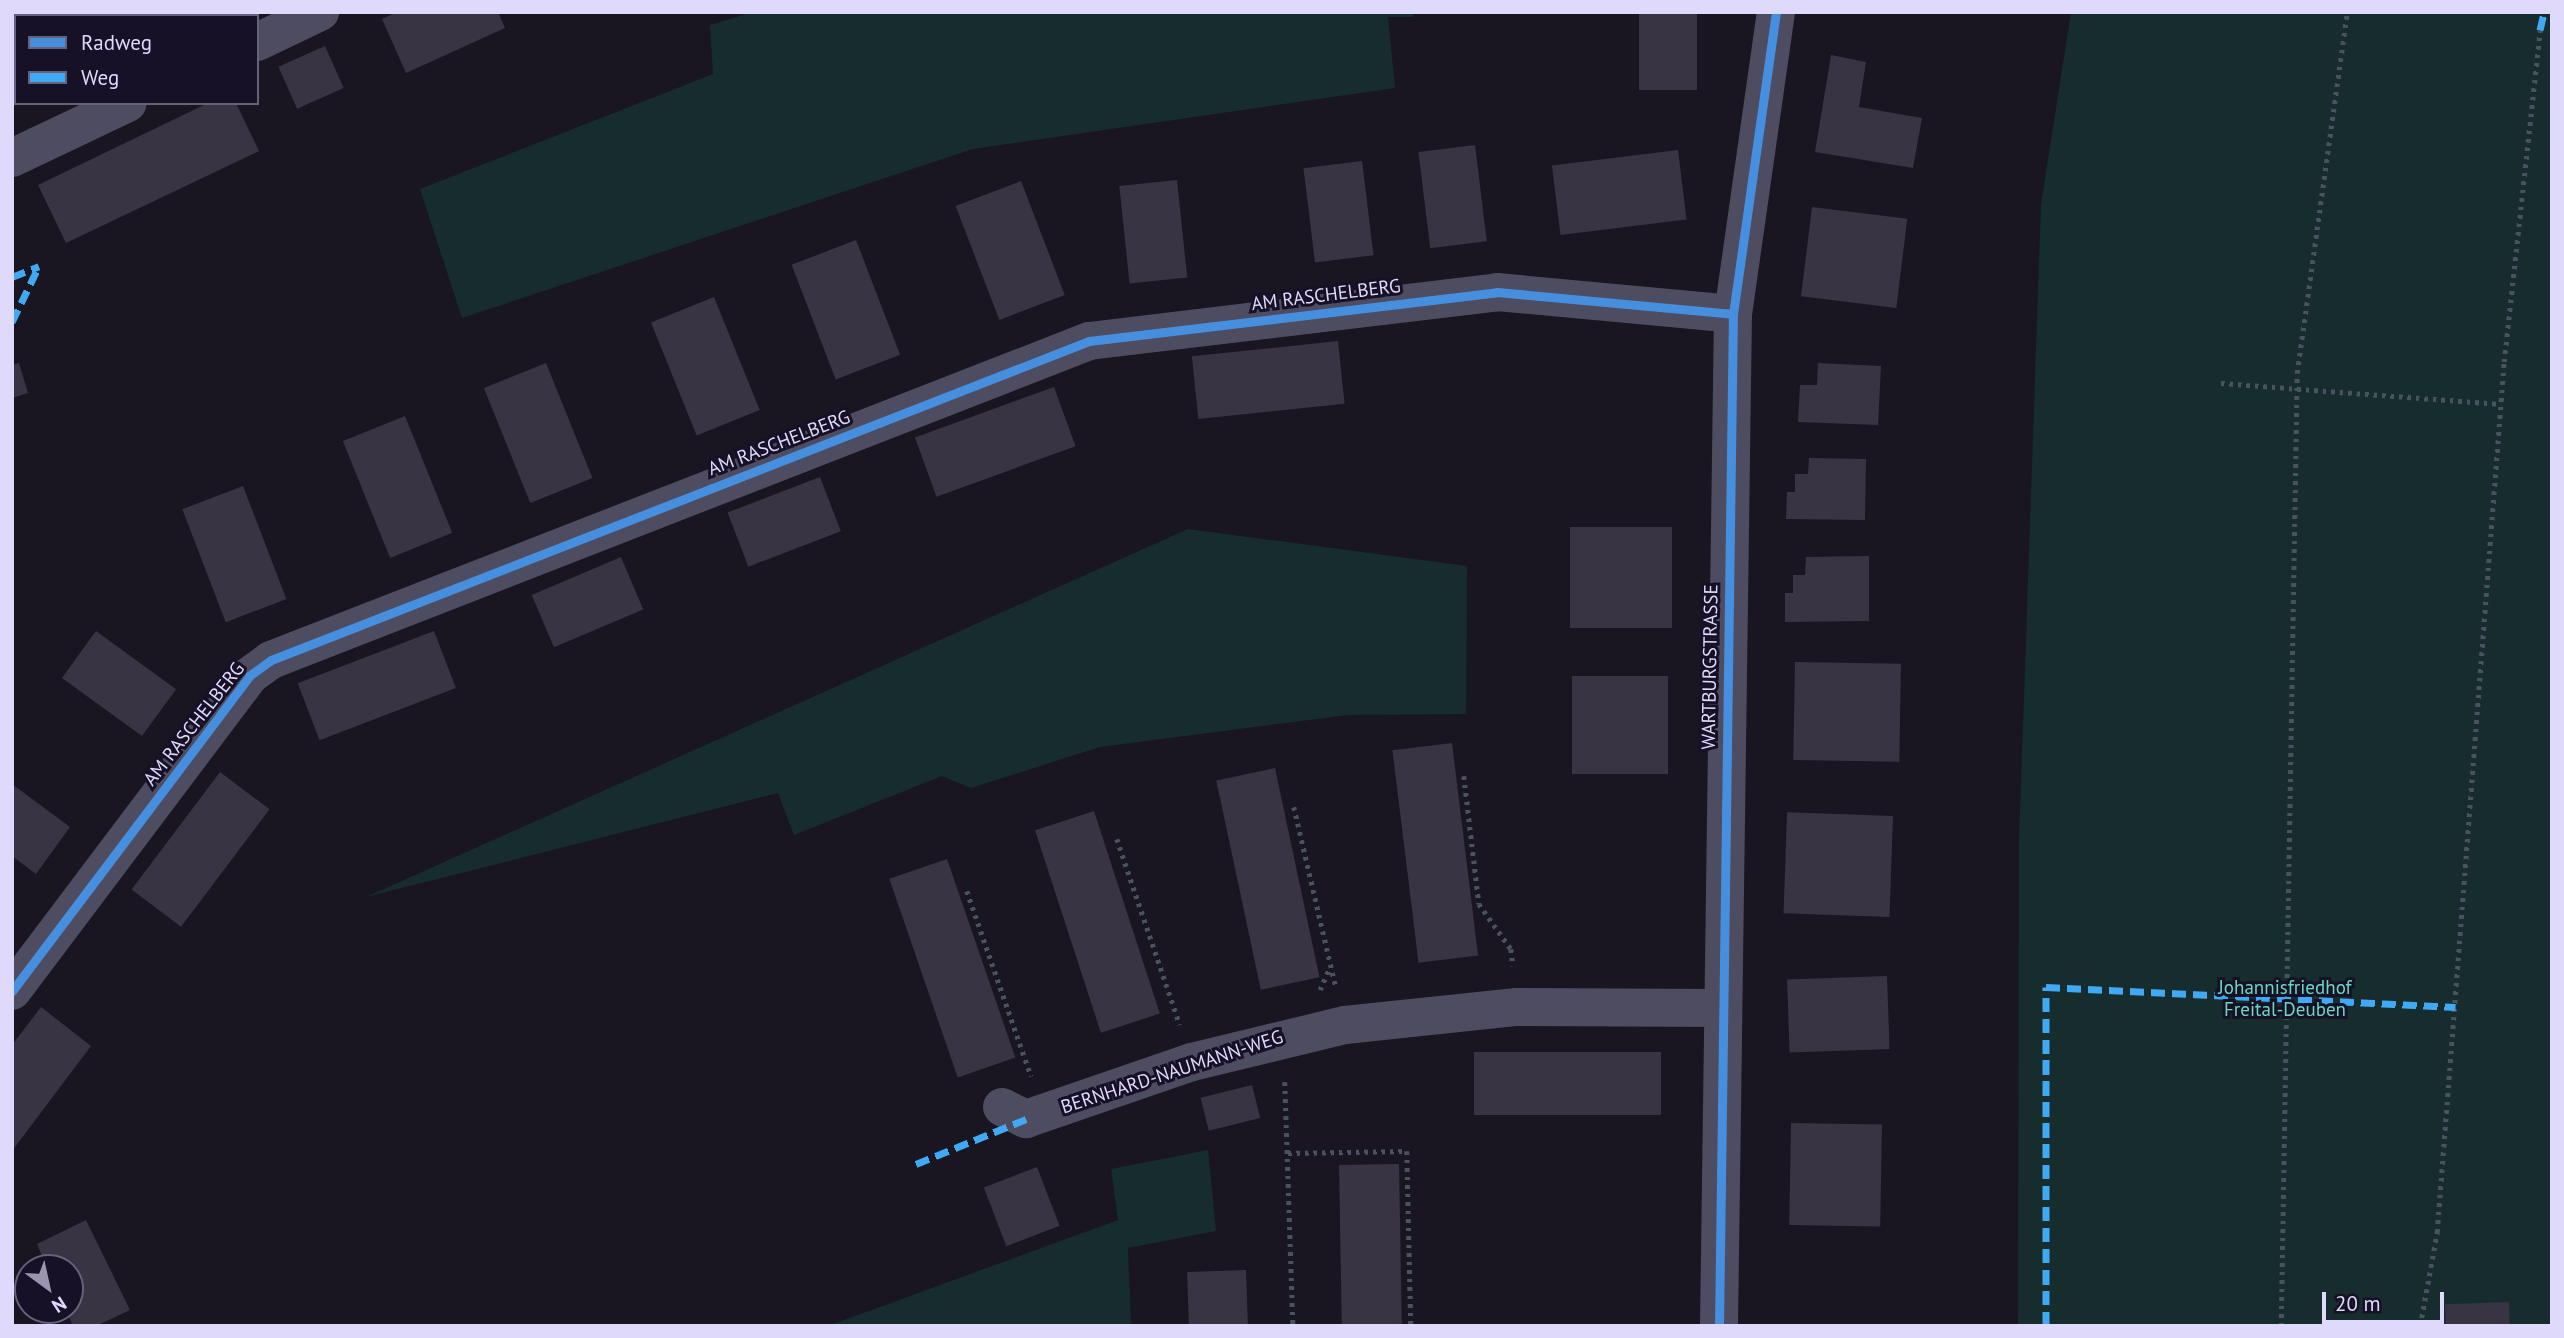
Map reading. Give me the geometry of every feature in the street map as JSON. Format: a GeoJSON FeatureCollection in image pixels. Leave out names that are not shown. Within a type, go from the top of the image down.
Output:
{"type":"FeatureCollection","features":[{"type":"Feature","properties":{"kind":"street"},"geometry":{"type":"LineString","coordinates":[[259,41],[320,12]]}},
{"type":"Feature","properties":{"kind":"street","name":"WARTBURGSTRASSE"},"geometry":{"type":"LineString","coordinates":[[1718,1326],[1733,314],[1776,12]]}},
{"type":"Feature","properties":{"kind":"street"},"geometry":{"type":"LineString","coordinates":[[12,158],[124,105]]}},
{"type":"Feature","properties":{"kind":"street","name":"AM RASCHELBERG"},"geometry":{"type":"LineString","coordinates":[[12,992],[249,676],[335,635],[1089,341],[1497,292],[1733,314]]}},
{"type":"Feature","properties":{"kind":"street","name":"BERNHARD-NAUMANN-WEG"},"geometry":{"type":"LineString","coordinates":[[1002,1107],[1026,1119],[1192,1062],[1284,1036],[1481,1009],[1723,1008]]}},
{"type":"Feature","properties":{"kind":"path"},"geometry":{"type":"LineString","coordinates":[[2281,1326],[2297,387],[2347,12]]}},
{"type":"Feature","properties":{"kind":"path"},"geometry":{"type":"LineString","coordinates":[[2420,1326],[2437,1232],[2501,404],[2540,30]]}},
{"type":"Feature","properties":{"kind":"path"},"geometry":{"type":"LineString","coordinates":[[2221,383],[2501,404]]}},
{"type":"Feature","properties":{"kind":"path"},"geometry":{"type":"LineString","coordinates":[[1464,776],[1479,904],[1511,949]]}},
{"type":"Feature","properties":{"kind":"path"},"geometry":{"type":"LineString","coordinates":[[1294,807],[1337,992]]}},
{"type":"Feature","properties":{"kind":"path"},"geometry":{"type":"LineString","coordinates":[[1117,839],[1192,1062]]}},
{"type":"Feature","properties":{"kind":"path"},"geometry":{"type":"LineString","coordinates":[[967,891],[1044,1113]]}},
{"type":"Feature","properties":{"kind":"path"},"geometry":{"type":"LineString","coordinates":[[1284,1036],[1293,1326]]}},
{"type":"Feature","properties":{"kind":"path"},"geometry":{"type":"LineString","coordinates":[[1288,1153],[1407,1151],[1411,1326]]}},
{"type":"Feature","properties":{"kind":"green space"},"geometry":{"type":"Polygon","coordinates":[[[753,12],[1413,12],[1413,17],[1388,17],[1395,88],[973,149],[462,318],[420,189],[713,74],[710,25],[753,12]]]}},
{"type":"Feature","properties":{"kind":"green space","name":"Johannisfriedhof Freital-Deuben"},"geometry":{"type":"Polygon","coordinates":[[[2071,12],[2552,12],[2552,1326],[2018,1326],[2019,841],[2041,204],[2071,12]]]}},
{"type":"Feature","properties":{"kind":"green space"},"geometry":{"type":"Polygon","coordinates":[[[1188,529],[1467,566],[1466,714],[1348,715],[1100,747],[971,788],[942,776],[794,835],[778,793],[366,897],[1188,529]]]}},
{"type":"Feature","properties":{"kind":"green space"},"geometry":{"type":"Polygon","coordinates":[[[1208,1150],[1216,1231],[1128,1248],[1131,1326],[828,1326],[1118,1220],[1111,1169],[1208,1150]]]}},
{"type":"Feature","properties":{"kind":"building"},"geometry":{"type":"Polygon","coordinates":[[[12,12],[172,12],[14,14],[12,80],[12,12]]]}},
{"type":"Feature","properties":{"kind":"building"},"geometry":{"type":"Polygon","coordinates":[[[397,12],[498,12],[505,28],[406,73],[382,19],[397,12]]]}},
{"type":"Feature","properties":{"kind":"building"},"geometry":{"type":"Polygon","coordinates":[[[1639,12],[1697,12],[1697,90],[1639,90],[1639,12]]]}},
{"type":"Feature","properties":{"kind":"building"},"geometry":{"type":"Polygon","coordinates":[[[325,46],[344,88],[297,109],[278,67],[325,46]]]}},
{"type":"Feature","properties":{"kind":"building"},"geometry":{"type":"Polygon","coordinates":[[[1831,55],[1866,62],[1859,107],[1922,118],[1913,168],[1815,152],[1831,55]]]}},
{"type":"Feature","properties":{"kind":"building"},"geometry":{"type":"Polygon","coordinates":[[[204,105],[237,105],[259,151],[66,243],[38,185],[204,105]]]}},
{"type":"Feature","properties":{"kind":"building"},"geometry":{"type":"Polygon","coordinates":[[[1475,145],[1487,241],[1430,248],[1418,152],[1475,145]]]}},
{"type":"Feature","properties":{"kind":"building"},"geometry":{"type":"Polygon","coordinates":[[[1678,150],[1687,219],[1560,235],[1552,165],[1678,150]]]}},
{"type":"Feature","properties":{"kind":"building"},"geometry":{"type":"Polygon","coordinates":[[[1362,161],[1374,255],[1315,262],[1303,168],[1362,161]]]}},
{"type":"Feature","properties":{"kind":"building"},"geometry":{"type":"Polygon","coordinates":[[[1177,180],[1187,277],[1130,284],[1119,186],[1177,180]]]}},
{"type":"Feature","properties":{"kind":"building"},"geometry":{"type":"Polygon","coordinates":[[[1021,181],[1065,295],[999,320],[956,206],[1021,181]]]}},
{"type":"Feature","properties":{"kind":"building"},"geometry":{"type":"Polygon","coordinates":[[[1812,207],[1907,219],[1896,308],[1801,296],[1812,207]]]}},
{"type":"Feature","properties":{"kind":"building"},"geometry":{"type":"Polygon","coordinates":[[[856,240],[900,355],[836,380],[792,265],[856,240]]]}},
{"type":"Feature","properties":{"kind":"building"},"geometry":{"type":"Polygon","coordinates":[[[714,297],[760,410],[697,436],[651,322],[714,297]]]}},
{"type":"Feature","properties":{"kind":"building"},"geometry":{"type":"Polygon","coordinates":[[[1338,341],[1345,404],[1198,419],[1192,356],[1338,341]]]}},
{"type":"Feature","properties":{"kind":"building"},"geometry":{"type":"Polygon","coordinates":[[[19,363],[28,393],[12,398],[12,365],[19,363]]]}},
{"type":"Feature","properties":{"kind":"building"},"geometry":{"type":"Polygon","coordinates":[[[546,363],[592,478],[530,503],[484,388],[546,363]]]}},
{"type":"Feature","properties":{"kind":"building"},"geometry":{"type":"Polygon","coordinates":[[[1818,363],[1881,366],[1878,425],[1798,422],[1800,385],[1817,385],[1818,363]]]}},
{"type":"Feature","properties":{"kind":"building"},"geometry":{"type":"Polygon","coordinates":[[[1054,387],[1076,446],[936,497],[915,438],[1054,387]]]}},
{"type":"Feature","properties":{"kind":"building"},"geometry":{"type":"Polygon","coordinates":[[[405,416],[452,533],[390,558],[343,441],[405,416]]]}},
{"type":"Feature","properties":{"kind":"building"},"geometry":{"type":"Polygon","coordinates":[[[1809,458],[1866,459],[1865,520],[1786,519],[1787,492],[1795,492],[1795,474],[1808,474],[1809,458]]]}},
{"type":"Feature","properties":{"kind":"building"},"geometry":{"type":"Polygon","coordinates":[[[820,477],[841,531],[748,567],[728,512],[820,477]]]}},
{"type":"Feature","properties":{"kind":"building"},"geometry":{"type":"Polygon","coordinates":[[[243,486],[286,599],[226,622],[182,509],[243,486]]]}},
{"type":"Feature","properties":{"kind":"building"},"geometry":{"type":"Polygon","coordinates":[[[1570,527],[1672,527],[1672,628],[1570,628],[1570,527]]]}},
{"type":"Feature","properties":{"kind":"building"},"geometry":{"type":"Polygon","coordinates":[[[1869,556],[1869,621],[1785,622],[1785,593],[1793,593],[1793,575],[1805,575],[1806,557],[1869,556]]]}},
{"type":"Feature","properties":{"kind":"building"},"geometry":{"type":"Polygon","coordinates":[[[621,557],[643,609],[554,647],[532,595],[621,557]]]}},
{"type":"Feature","properties":{"kind":"building"},"geometry":{"type":"Polygon","coordinates":[[[96,631],[176,689],[142,736],[62,678],[96,631]]]}},
{"type":"Feature","properties":{"kind":"building"},"geometry":{"type":"Polygon","coordinates":[[[434,631],[456,688],[320,740],[298,683],[434,631]]]}},
{"type":"Feature","properties":{"kind":"building"},"geometry":{"type":"Polygon","coordinates":[[[1795,662],[1901,664],[1899,762],[1793,760],[1795,662]]]}},
{"type":"Feature","properties":{"kind":"building"},"geometry":{"type":"Polygon","coordinates":[[[1572,676],[1668,676],[1668,774],[1572,774],[1572,676]]]}},
{"type":"Feature","properties":{"kind":"building"},"geometry":{"type":"Polygon","coordinates":[[[1452,743],[1478,955],[1419,963],[1392,750],[1452,743]]]}},
{"type":"Feature","properties":{"kind":"building"},"geometry":{"type":"Polygon","coordinates":[[[1275,768],[1319,977],[1261,990],[1216,780],[1275,768]]]}},
{"type":"Feature","properties":{"kind":"building"},"geometry":{"type":"Polygon","coordinates":[[[220,772],[270,809],[181,927],[132,889],[220,772]]]}},
{"type":"Feature","properties":{"kind":"building"},"geometry":{"type":"Polygon","coordinates":[[[12,784],[70,827],[36,874],[12,856],[12,784]]]}},
{"type":"Feature","properties":{"kind":"building"},"geometry":{"type":"Polygon","coordinates":[[[1094,811],[1160,1014],[1101,1033],[1035,830],[1094,811]]]}},
{"type":"Feature","properties":{"kind":"building"},"geometry":{"type":"Polygon","coordinates":[[[1787,812],[1893,816],[1889,917],[1784,913],[1787,812]]]}},
{"type":"Feature","properties":{"kind":"building"},"geometry":{"type":"Polygon","coordinates":[[[947,859],[1015,1058],[958,1077],[889,879],[947,859]]]}},
{"type":"Feature","properties":{"kind":"building"},"geometry":{"type":"Polygon","coordinates":[[[1887,976],[1890,1049],[1790,1052],[1787,979],[1887,976]]]}},
{"type":"Feature","properties":{"kind":"building"},"geometry":{"type":"Polygon","coordinates":[[[41,1007],[91,1046],[12,1151],[12,1045],[41,1007]]]}},
{"type":"Feature","properties":{"kind":"building"},"geometry":{"type":"Polygon","coordinates":[[[1474,1052],[1661,1052],[1661,1115],[1474,1115],[1474,1052]]]}},
{"type":"Feature","properties":{"kind":"building"},"geometry":{"type":"Polygon","coordinates":[[[1252,1085],[1260,1118],[1209,1131],[1201,1098],[1252,1085]]]}},
{"type":"Feature","properties":{"kind":"building"},"geometry":{"type":"Polygon","coordinates":[[[1791,1123],[1882,1125],[1880,1227],[1789,1225],[1791,1123]]]}},
{"type":"Feature","properties":{"kind":"building"},"geometry":{"type":"Polygon","coordinates":[[[1399,1164],[1402,1326],[1342,1326],[1339,1165],[1399,1164]]]}},
{"type":"Feature","properties":{"kind":"building"},"geometry":{"type":"Polygon","coordinates":[[[1037,1167],[1060,1226],[1006,1246],[984,1187],[1037,1167]]]}},
{"type":"Feature","properties":{"kind":"building"},"geometry":{"type":"Polygon","coordinates":[[[86,1220],[130,1310],[96,1326],[73,1326],[72,1324],[84,1324],[84,1254],[41,1254],[37,1244],[86,1220]]]}},
{"type":"Feature","properties":{"kind":"building"},"geometry":{"type":"Polygon","coordinates":[[[1246,1270],[1248,1326],[1189,1326],[1187,1272],[1246,1270]]]}},
{"type":"Feature","properties":{"kind":"building"},"geometry":{"type":"Polygon","coordinates":[[[2509,1302],[2510,1326],[2446,1326],[2445,1304],[2509,1302]]]}},
{"type":"Feature","properties":{"kind":"marked path"},"geometry":{"type":"LineString","coordinates":[[2540,30],[2544,12]]}},
{"type":"Feature","properties":{"kind":"marked path"},"geometry":{"type":"LineString","coordinates":[[12,277],[39,266]]}},
{"type":"Feature","properties":{"kind":"marked path"},"geometry":{"type":"LineString","coordinates":[[12,322],[39,266]]}},
{"type":"Feature","properties":{"kind":"marked path"},"geometry":{"type":"LineString","coordinates":[[2046,1326],[2046,987],[2456,1007]]}},
{"type":"Feature","properties":{"kind":"marked path"},"geometry":{"type":"LineString","coordinates":[[916,1164],[1026,1119]]}},
{"type":"Feature","properties":{"kind":"cycle path"},"geometry":{"type":"LineString","coordinates":[[1719,1326],[1733,314],[1776,12]]}},
{"type":"Feature","properties":{"kind":"cycle path"},"geometry":{"type":"LineString","coordinates":[[12,991],[249,676],[271,660],[1089,341],[1497,292],[1733,314]]}}]}
